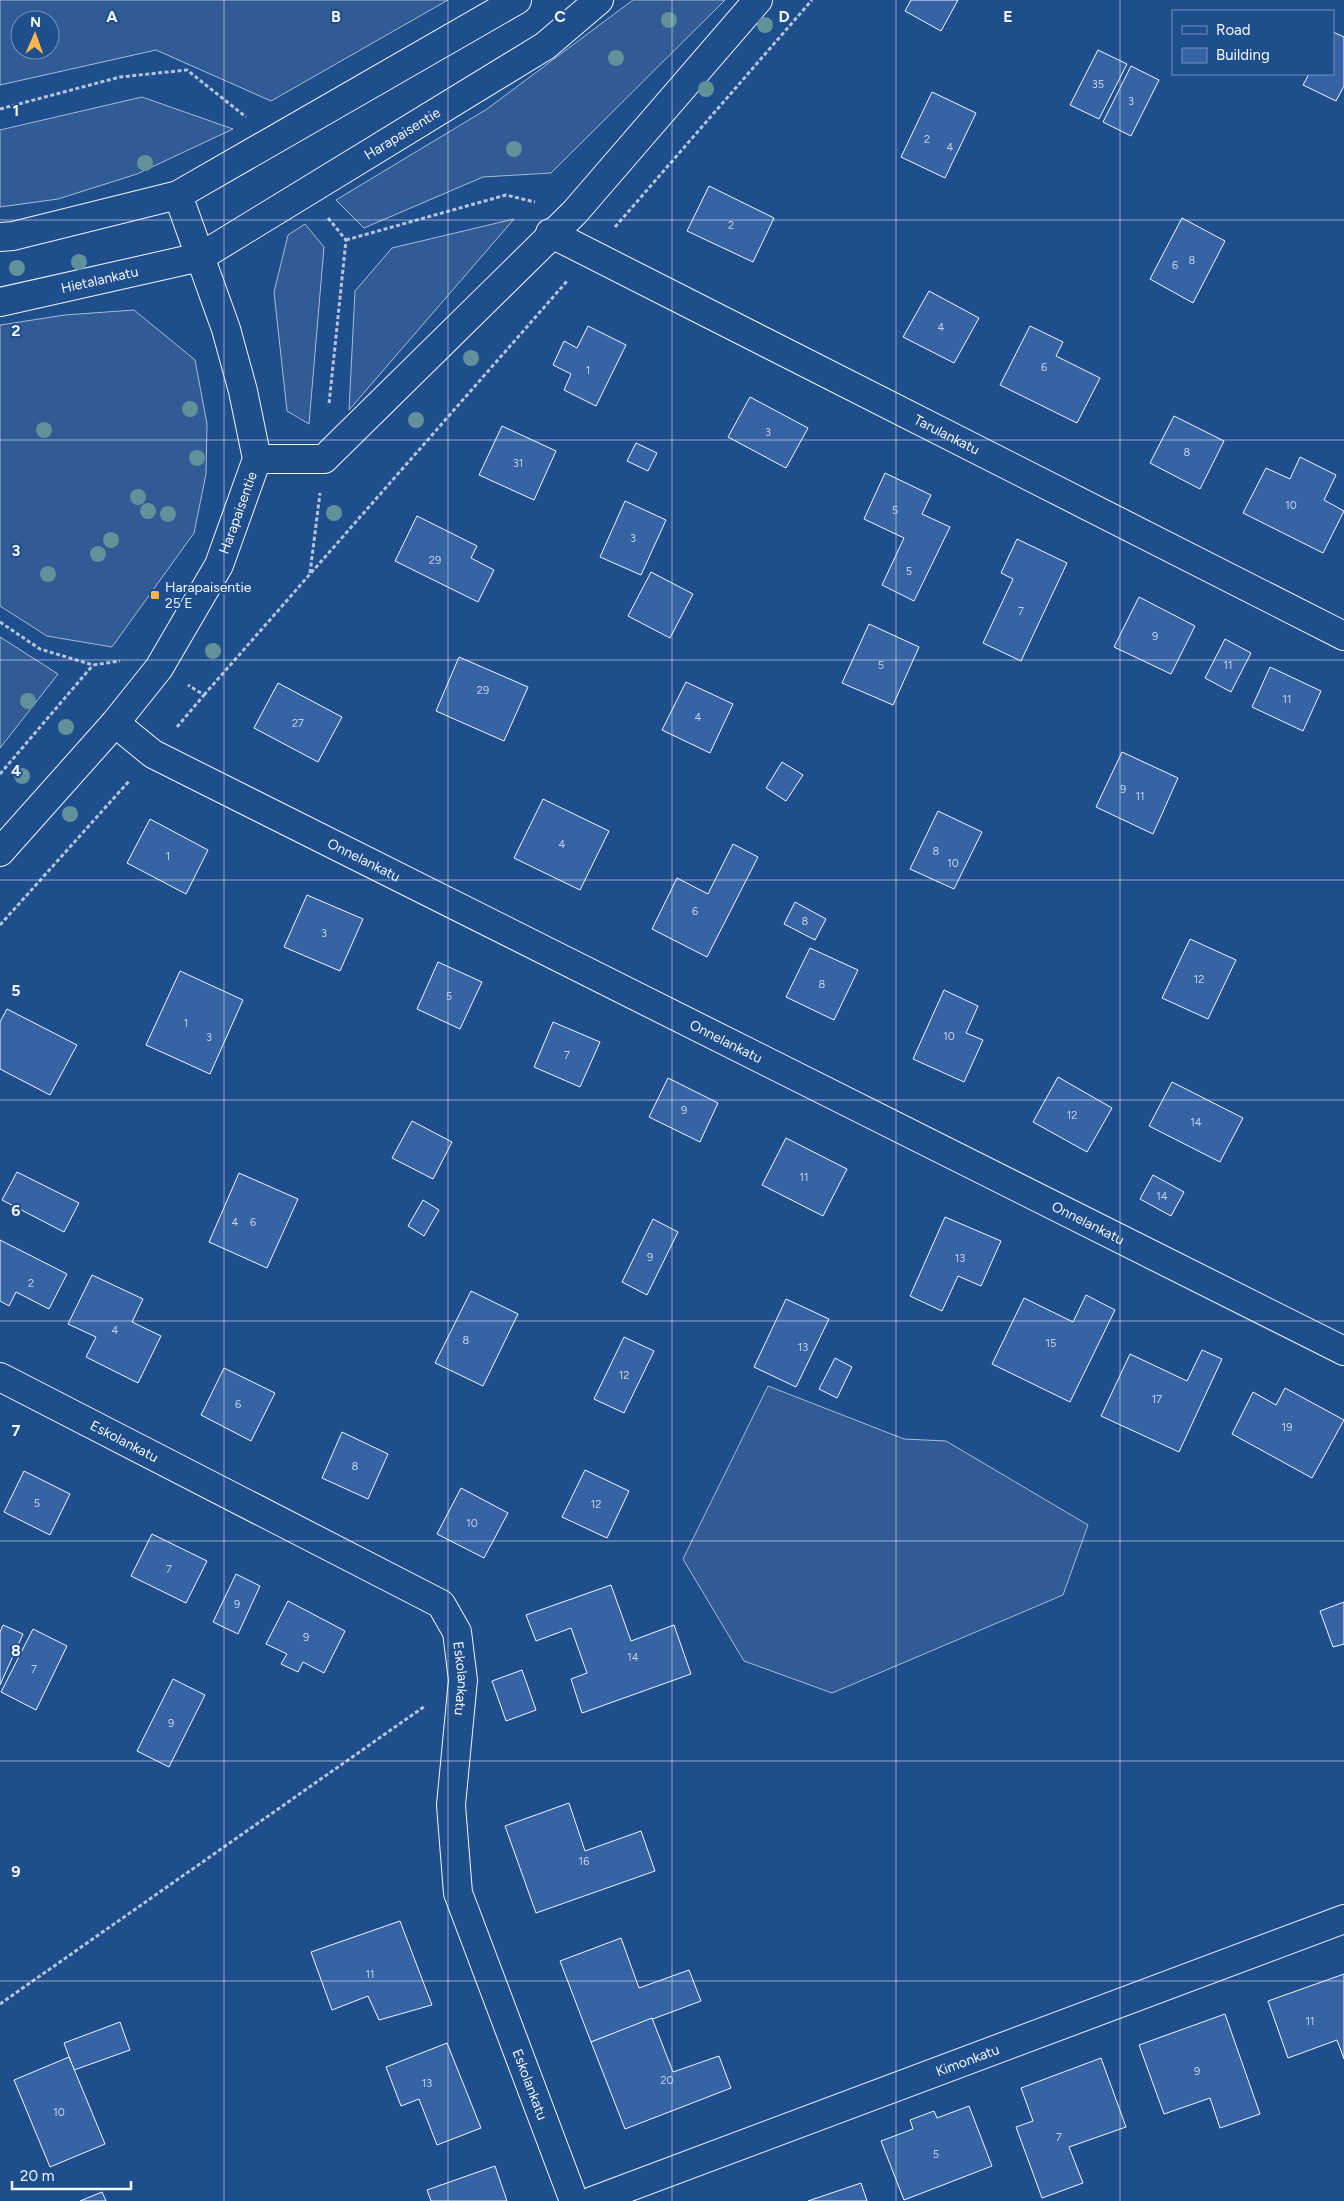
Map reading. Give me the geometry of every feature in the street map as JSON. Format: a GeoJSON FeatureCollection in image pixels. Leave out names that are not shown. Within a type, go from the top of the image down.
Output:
{"type":"FeatureCollection","features":[{"type":"Feature","properties":{"kind":"street"},"geometry":{"type":"LineString","coordinates":[[0,237],[13,236],[178,195],[517,0]]}},
{"type":"Feature","properties":{"kind":"street","name":"Harapaisentie"},"geometry":{"type":"LineString","coordinates":[[200,257],[545,46],[599,0]]}},
{"type":"Feature","properties":{"kind":"street"},"geometry":{"type":"LineString","coordinates":[[257,459],[324,459],[550,233],[575,212],[758,0]]}},
{"type":"Feature","properties":{"kind":"street","name":"Harapaisentie"},"geometry":{"type":"LineString","coordinates":[[0,852],[114,723],[159,668],[219,565],[257,459],[243,391],[226,329],[178,195]]}},
{"type":"Feature","properties":{"kind":"street","name":"Tarulankatu"},"geometry":{"type":"LineString","coordinates":[[550,233],[1344,636]]}},
{"type":"Feature","properties":{"kind":"street","name":"Hietalankatu"},"geometry":{"type":"LineString","coordinates":[[0,302],[200,257]]}},
{"type":"Feature","properties":{"kind":"street","name":"Onnelankatu"},"geometry":{"type":"LineString","coordinates":[[114,723],[153,754],[1344,1351]]}},
{"type":"Feature","properties":{"kind":"street","name":"Eskolankatu"},"geometry":{"type":"LineString","coordinates":[[0,1377],[441,1604],[457,1632],[463,1680],[451,1805],[458,1893],[574,2201]]}},
{"type":"Feature","properties":{"kind":"street","name":"Kimonkatu"},"geometry":{"type":"LineString","coordinates":[[592,2201],[1344,1919]]}},
{"type":"Feature","properties":{"kind":"path"},"geometry":{"type":"LineString","coordinates":[[204,695],[592,254],[812,0]]}},
{"type":"Feature","properties":{"kind":"path"},"geometry":{"type":"LineString","coordinates":[[0,109],[120,77],[186,70],[253,122]]}},
{"type":"Feature","properties":{"kind":"path"},"geometry":{"type":"LineString","coordinates":[[346,240],[506,195],[575,212],[621,220]]}},
{"type":"Feature","properties":{"kind":"path"},"geometry":{"type":"LineString","coordinates":[[310,575],[324,459],[346,240],[324,213]]}},
{"type":"Feature","properties":{"kind":"path"},"geometry":{"type":"LineString","coordinates":[[0,774],[93,665]]}},
{"type":"Feature","properties":{"kind":"path"},"geometry":{"type":"LineString","coordinates":[[0,2004],[463,1680]]}},
{"type":"Feature","properties":{"kind":"shaded area"},"geometry":{"type":"Polygon","coordinates":[[[0,0],[448,0],[271,101],[156,50],[0,85],[0,0]]]}},
{"type":"Feature","properties":{"kind":"shaded area"},"geometry":{"type":"Polygon","coordinates":[[[633,0],[725,0],[551,173],[483,177],[364,228],[336,200],[487,109],[633,0]]]}},
{"type":"Feature","properties":{"kind":"shaded area"},"geometry":{"type":"Polygon","coordinates":[[[142,97],[233,129],[137,174],[58,199],[0,207],[0,130],[142,97]]]}},
{"type":"Feature","properties":{"kind":"shaded area"},"geometry":{"type":"Polygon","coordinates":[[[514,219],[349,410],[355,291],[392,248],[514,219]]]}},
{"type":"Feature","properties":{"kind":"shaded area"},"geometry":{"type":"Polygon","coordinates":[[[305,224],[324,247],[309,424],[287,411],[274,292],[288,235],[305,224]]]}},
{"type":"Feature","properties":{"kind":"shaded area"},"geometry":{"type":"Polygon","coordinates":[[[134,310],[195,360],[207,424],[206,474],[194,533],[112,647],[47,636],[0,606],[0,325],[65,315],[134,310]]]}},
{"type":"Feature","properties":{"kind":"shaded area"},"geometry":{"type":"Polygon","coordinates":[[[0,637],[58,674],[0,748],[0,637]]]}},
{"type":"Feature","properties":{"kind":"shaded area"},"geometry":{"type":"Polygon","coordinates":[[[768,1386],[904,1439],[946,1441],[1088,1525],[1063,1595],[832,1693],[744,1661],[683,1559],[768,1386]]]}},
{"type":"Feature","properties":{"kind":"building"},"geometry":{"type":"Polygon","coordinates":[[[911,0],[958,0],[941,31],[905,11],[911,0]]]}},
{"type":"Feature","properties":{"kind":"building"},"geometry":{"type":"Polygon","coordinates":[[[1334,32],[1344,37],[1344,86],[1336,101],[1303,85],[1308,75],[1334,75],[1334,32]]]}},
{"type":"Feature","properties":{"kind":"building"},"geometry":{"type":"Polygon","coordinates":[[[1098,50],[1127,64],[1099,119],[1070,105],[1098,50]]]}},
{"type":"Feature","properties":{"kind":"building"},"geometry":{"type":"Polygon","coordinates":[[[1131,66],[1159,80],[1131,136],[1103,122],[1131,66]]]}},
{"type":"Feature","properties":{"kind":"building"},"geometry":{"type":"Polygon","coordinates":[[[932,92],[976,113],[945,178],[901,157],[932,92]]]}},
{"type":"Feature","properties":{"kind":"building"},"geometry":{"type":"Polygon","coordinates":[[[709,186],[774,218],[753,262],[687,231],[709,186]]]}},
{"type":"Feature","properties":{"kind":"building"},"geometry":{"type":"Polygon","coordinates":[[[1182,218],[1225,241],[1193,303],[1150,279],[1182,218]]]}},
{"type":"Feature","properties":{"kind":"building"},"geometry":{"type":"Polygon","coordinates":[[[929,291],[979,318],[954,363],[903,337],[929,291]]]}},
{"type":"Feature","properties":{"kind":"building"},"geometry":{"type":"Polygon","coordinates":[[[588,326],[626,345],[596,406],[564,390],[571,374],[553,365],[564,341],[577,348],[588,326]]]}},
{"type":"Feature","properties":{"kind":"building"},"geometry":{"type":"Polygon","coordinates":[[[1030,326],[1063,342],[1056,356],[1100,378],[1077,423],[1000,385],[1030,326]]]}},
{"type":"Feature","properties":{"kind":"building"},"geometry":{"type":"Polygon","coordinates":[[[750,397],[808,428],[786,468],[728,437],[750,397]]]}},
{"type":"Feature","properties":{"kind":"building"},"geometry":{"type":"Polygon","coordinates":[[[1174,416],[1224,441],[1200,489],[1150,463],[1174,416]]]}},
{"type":"Feature","properties":{"kind":"building"},"geometry":{"type":"Polygon","coordinates":[[[502,426],[556,451],[534,500],[479,475],[502,426]]]}},
{"type":"Feature","properties":{"kind":"building"},"geometry":{"type":"Polygon","coordinates":[[[636,443],[657,453],[648,471],[627,461],[636,443]]]}},
{"type":"Feature","properties":{"kind":"building"},"geometry":{"type":"Polygon","coordinates":[[[1300,457],[1336,475],[1324,500],[1344,511],[1323,553],[1243,513],[1266,468],[1290,479],[1300,457]]]}},
{"type":"Feature","properties":{"kind":"building"},"geometry":{"type":"Polygon","coordinates":[[[885,473],[931,495],[922,514],[950,527],[914,601],[882,585],[904,538],[864,519],[885,473]]]}},
{"type":"Feature","properties":{"kind":"building"},"geometry":{"type":"Polygon","coordinates":[[[625,501],[666,520],[641,575],[600,557],[625,501]]]}},
{"type":"Feature","properties":{"kind":"building"},"geometry":{"type":"Polygon","coordinates":[[[417,516],[477,546],[471,558],[494,570],[478,602],[395,561],[417,516]]]}},
{"type":"Feature","properties":{"kind":"building"},"geometry":{"type":"Polygon","coordinates":[[[1017,539],[1067,563],[1021,661],[983,643],[1013,579],[1001,573],[1017,539]]]}},
{"type":"Feature","properties":{"kind":"building"},"geometry":{"type":"Polygon","coordinates":[[[651,572],[693,594],[670,638],[628,616],[651,572]]]}},
{"type":"Feature","properties":{"kind":"building"},"geometry":{"type":"Polygon","coordinates":[[[1139,597],[1195,626],[1171,674],[1114,647],[1139,597]]]}},
{"type":"Feature","properties":{"kind":"building"},"geometry":{"type":"Polygon","coordinates":[[[869,624],[919,647],[893,705],[842,683],[869,624]]]}},
{"type":"Feature","properties":{"kind":"building"},"geometry":{"type":"Polygon","coordinates":[[[1225,639],[1251,653],[1231,692],[1205,678],[1225,639]]]}},
{"type":"Feature","properties":{"kind":"building"},"geometry":{"type":"Polygon","coordinates":[[[459,657],[528,687],[504,741],[436,711],[459,657]]]}},
{"type":"Feature","properties":{"kind":"building"},"geometry":{"type":"Polygon","coordinates":[[[1270,667],[1321,691],[1303,731],[1252,707],[1270,667]]]}},
{"type":"Feature","properties":{"kind":"building"},"geometry":{"type":"Polygon","coordinates":[[[686,682],[733,704],[710,753],[662,730],[686,682]]]}},
{"type":"Feature","properties":{"kind":"building"},"geometry":{"type":"Polygon","coordinates":[[[278,683],[342,717],[318,762],[254,728],[278,683]]]}},
{"type":"Feature","properties":{"kind":"building"},"geometry":{"type":"Polygon","coordinates":[[[1122,752],[1178,778],[1153,834],[1096,807],[1122,752]]]}},
{"type":"Feature","properties":{"kind":"building"},"geometry":{"type":"Polygon","coordinates":[[[782,762],[803,775],[786,801],[766,788],[782,762]]]}},
{"type":"Feature","properties":{"kind":"building"},"geometry":{"type":"Polygon","coordinates":[[[543,799],[609,831],[580,890],[514,858],[543,799]]]}},
{"type":"Feature","properties":{"kind":"building"},"geometry":{"type":"Polygon","coordinates":[[[938,811],[982,832],[954,889],[910,869],[938,811]]]}},
{"type":"Feature","properties":{"kind":"building"},"geometry":{"type":"Polygon","coordinates":[[[150,819],[208,850],[186,894],[127,863],[150,819]]]}},
{"type":"Feature","properties":{"kind":"building"},"geometry":{"type":"Polygon","coordinates":[[[733,844],[758,857],[707,957],[652,929],[677,878],[708,894],[733,844]]]}},
{"type":"Feature","properties":{"kind":"building"},"geometry":{"type":"Polygon","coordinates":[[[307,895],[363,919],[340,971],[284,947],[307,895]]]}},
{"type":"Feature","properties":{"kind":"building"},"geometry":{"type":"Polygon","coordinates":[[[795,902],[826,919],[815,940],[784,924],[795,902]]]}},
{"type":"Feature","properties":{"kind":"building"},"geometry":{"type":"Polygon","coordinates":[[[1190,939],[1236,960],[1208,1019],[1162,998],[1190,939]]]}},
{"type":"Feature","properties":{"kind":"building"},"geometry":{"type":"Polygon","coordinates":[[[810,948],[858,970],[834,1020],[786,997],[810,948]]]}},
{"type":"Feature","properties":{"kind":"building"},"geometry":{"type":"Polygon","coordinates":[[[438,962],[482,982],[460,1029],[417,1009],[438,962]]]}},
{"type":"Feature","properties":{"kind":"building"},"geometry":{"type":"Polygon","coordinates":[[[180,971],[243,1000],[210,1074],[146,1045],[180,971]]]}},
{"type":"Feature","properties":{"kind":"building"},"geometry":{"type":"Polygon","coordinates":[[[944,990],[978,1006],[966,1033],[983,1040],[964,1082],[913,1059],[944,990]]]}},
{"type":"Feature","properties":{"kind":"building"},"geometry":{"type":"Polygon","coordinates":[[[7,1009],[77,1045],[50,1095],[0,1069],[0,1022],[7,1009]]]}},
{"type":"Feature","properties":{"kind":"building"},"geometry":{"type":"Polygon","coordinates":[[[553,1022],[600,1042],[580,1087],[534,1067],[553,1022]]]}},
{"type":"Feature","properties":{"kind":"building"},"geometry":{"type":"Polygon","coordinates":[[[1058,1077],[1112,1108],[1087,1152],[1033,1122],[1058,1077]]]}},
{"type":"Feature","properties":{"kind":"building"},"geometry":{"type":"Polygon","coordinates":[[[668,1078],[718,1103],[700,1142],[649,1117],[668,1078]]]}},
{"type":"Feature","properties":{"kind":"building"},"geometry":{"type":"Polygon","coordinates":[[[1172,1082],[1243,1118],[1220,1162],[1149,1126],[1172,1082]]]}},
{"type":"Feature","properties":{"kind":"building"},"geometry":{"type":"Polygon","coordinates":[[[412,1121],[452,1142],[433,1179],[392,1158],[412,1121]]]}},
{"type":"Feature","properties":{"kind":"building"},"geometry":{"type":"Polygon","coordinates":[[[786,1138],[847,1169],[823,1216],[762,1185],[786,1138]]]}},
{"type":"Feature","properties":{"kind":"building"},"geometry":{"type":"Polygon","coordinates":[[[17,1172],[79,1203],[64,1232],[2,1200],[17,1172]]]}},
{"type":"Feature","properties":{"kind":"building"},"geometry":{"type":"Polygon","coordinates":[[[239,1173],[298,1199],[267,1268],[209,1242],[239,1173]]]}},
{"type":"Feature","properties":{"kind":"building"},"geometry":{"type":"Polygon","coordinates":[[[1153,1175],[1184,1192],[1171,1216],[1140,1199],[1153,1175]]]}},
{"type":"Feature","properties":{"kind":"building"},"geometry":{"type":"Polygon","coordinates":[[[423,1200],[439,1210],[424,1236],[408,1226],[423,1200]]]}},
{"type":"Feature","properties":{"kind":"building"},"geometry":{"type":"Polygon","coordinates":[[[945,1217],[1001,1241],[981,1286],[958,1276],[942,1311],[910,1296],[945,1217]]]}},
{"type":"Feature","properties":{"kind":"building"},"geometry":{"type":"Polygon","coordinates":[[[653,1219],[678,1232],[647,1295],[622,1282],[653,1219]]]}},
{"type":"Feature","properties":{"kind":"building"},"geometry":{"type":"Polygon","coordinates":[[[0,1240],[67,1274],[49,1309],[16,1292],[9,1306],[0,1301],[0,1240]]]}},
{"type":"Feature","properties":{"kind":"building"},"geometry":{"type":"Polygon","coordinates":[[[92,1275],[143,1299],[132,1322],[161,1336],[138,1383],[86,1357],[96,1337],[68,1324],[92,1275]]]}},
{"type":"Feature","properties":{"kind":"building"},"geometry":{"type":"Polygon","coordinates":[[[471,1291],[518,1314],[483,1386],[435,1363],[471,1291]]]}},
{"type":"Feature","properties":{"kind":"building"},"geometry":{"type":"Polygon","coordinates":[[[1086,1295],[1115,1310],[1070,1402],[992,1364],[1024,1298],[1073,1322],[1086,1295]]]}},
{"type":"Feature","properties":{"kind":"building"},"geometry":{"type":"Polygon","coordinates":[[[786,1299],[829,1319],[796,1387],[754,1367],[786,1299]]]}},
{"type":"Feature","properties":{"kind":"building"},"geometry":{"type":"Polygon","coordinates":[[[624,1337],[654,1351],[624,1413],[594,1399],[624,1337]]]}},
{"type":"Feature","properties":{"kind":"building"},"geometry":{"type":"Polygon","coordinates":[[[1202,1350],[1222,1359],[1179,1452],[1101,1416],[1130,1354],[1187,1381],[1202,1350]]]}},
{"type":"Feature","properties":{"kind":"building"},"geometry":{"type":"Polygon","coordinates":[[[835,1358],[852,1367],[837,1398],[819,1389],[835,1358]]]}},
{"type":"Feature","properties":{"kind":"building"},"geometry":{"type":"Polygon","coordinates":[[[224,1368],[275,1393],[251,1441],[201,1415],[224,1368]]]}},
{"type":"Feature","properties":{"kind":"building"},"geometry":{"type":"Polygon","coordinates":[[[1285,1388],[1344,1420],[1312,1478],[1232,1434],[1253,1392],[1276,1405],[1285,1388]]]}},
{"type":"Feature","properties":{"kind":"building"},"geometry":{"type":"Polygon","coordinates":[[[342,1432],[388,1454],[368,1499],[322,1478],[342,1432]]]}},
{"type":"Feature","properties":{"kind":"building"},"geometry":{"type":"Polygon","coordinates":[[[585,1470],[629,1491],[607,1538],[562,1517],[585,1470]]]}},
{"type":"Feature","properties":{"kind":"building"},"geometry":{"type":"Polygon","coordinates":[[[24,1471],[70,1494],[50,1535],[4,1512],[24,1471]]]}},
{"type":"Feature","properties":{"kind":"building"},"geometry":{"type":"Polygon","coordinates":[[[461,1488],[508,1513],[484,1558],[437,1534],[461,1488]]]}},
{"type":"Feature","properties":{"kind":"building"},"geometry":{"type":"Polygon","coordinates":[[[152,1534],[207,1561],[186,1603],[131,1576],[152,1534]]]}},
{"type":"Feature","properties":{"kind":"building"},"geometry":{"type":"Polygon","coordinates":[[[236,1574],[260,1586],[238,1634],[213,1622],[236,1574]]]}},
{"type":"Feature","properties":{"kind":"building"},"geometry":{"type":"Polygon","coordinates":[[[611,1585],[631,1641],[674,1625],[691,1674],[582,1713],[571,1679],[587,1673],[571,1628],[536,1641],[526,1615],[611,1585]]]}},
{"type":"Feature","properties":{"kind":"building"},"geometry":{"type":"Polygon","coordinates":[[[288,1601],[345,1631],[324,1673],[303,1662],[298,1672],[281,1664],[287,1654],[266,1644],[288,1601]]]}},
{"type":"Feature","properties":{"kind":"building"},"geometry":{"type":"Polygon","coordinates":[[[1344,1602],[1344,1644],[1333,1647],[1320,1611],[1344,1602]]]}},
{"type":"Feature","properties":{"kind":"building"},"geometry":{"type":"Polygon","coordinates":[[[3,1625],[23,1634],[0,1685],[0,1632],[3,1625]]]}},
{"type":"Feature","properties":{"kind":"building"},"geometry":{"type":"Polygon","coordinates":[[[33,1629],[67,1646],[36,1710],[1,1692],[33,1629]]]}},
{"type":"Feature","properties":{"kind":"building"},"geometry":{"type":"Polygon","coordinates":[[[522,1670],[536,1710],[506,1721],[492,1681],[522,1670]]]}},
{"type":"Feature","properties":{"kind":"building"},"geometry":{"type":"Polygon","coordinates":[[[173,1679],[205,1695],[169,1767],[137,1751],[173,1679]]]}},
{"type":"Feature","properties":{"kind":"building"},"geometry":{"type":"Polygon","coordinates":[[[569,1803],[585,1851],[641,1831],[655,1871],[536,1913],[505,1826],[569,1803]]]}},
{"type":"Feature","properties":{"kind":"building"},"geometry":{"type":"Polygon","coordinates":[[[400,1921],[432,2005],[379,2020],[368,1996],[332,2010],[311,1952],[400,1921]]]}},
{"type":"Feature","properties":{"kind":"building"},"geometry":{"type":"Polygon","coordinates":[[[621,1938],[639,1988],[689,1970],[701,2001],[591,2042],[560,1961],[621,1938]]]}},
{"type":"Feature","properties":{"kind":"building"},"geometry":{"type":"Polygon","coordinates":[[[1344,1974],[1344,2059],[1337,2040],[1288,2058],[1268,2001],[1344,1974]]]}},
{"type":"Feature","properties":{"kind":"building"},"geometry":{"type":"Polygon","coordinates":[[[1225,2014],[1260,2114],[1220,2128],[1210,2098],[1164,2114],[1139,2045],[1225,2014]]]}},
{"type":"Feature","properties":{"kind":"building"},"geometry":{"type":"Polygon","coordinates":[[[652,2018],[673,2072],[719,2056],[731,2088],[625,2129],[591,2042],[652,2018]]]}},
{"type":"Feature","properties":{"kind":"building"},"geometry":{"type":"Polygon","coordinates":[[[120,2022],[130,2050],[74,2070],[64,2043],[120,2022]]]}},
{"type":"Feature","properties":{"kind":"building"},"geometry":{"type":"Polygon","coordinates":[[[447,2043],[481,2128],[437,2145],[419,2099],[401,2106],[386,2067],[447,2043]]]}},
{"type":"Feature","properties":{"kind":"building"},"geometry":{"type":"Polygon","coordinates":[[[69,2057],[105,2144],[50,2167],[14,2080],[69,2057]]]}},
{"type":"Feature","properties":{"kind":"building"},"geometry":{"type":"Polygon","coordinates":[[[1101,2058],[1126,2127],[1069,2147],[1083,2183],[1042,2198],[1016,2127],[1033,2121],[1021,2088],[1101,2058]]]}},
{"type":"Feature","properties":{"kind":"building"},"geometry":{"type":"Polygon","coordinates":[[[969,2106],[992,2166],[904,2200],[881,2141],[913,2129],[910,2120],[934,2111],[937,2118],[969,2106]]]}},
{"type":"Feature","properties":{"kind":"building"},"geometry":{"type":"Polygon","coordinates":[[[495,2166],[507,2201],[431,2201],[427,2190],[495,2166]]]}},
{"type":"Feature","properties":{"kind":"building"},"geometry":{"type":"Polygon","coordinates":[[[861,2183],[867,2201],[808,2201],[861,2183]]]}},
{"type":"Feature","properties":{"kind":"building"},"geometry":{"type":"Polygon","coordinates":[[[102,2192],[106,2201],[80,2201],[102,2192]]]}},
{"type":"Feature","properties":{"kind":"place","name":"Harapaisentie 25 E"},"geometry":{"type":"Point","coordinates":[155,595]}}]}
